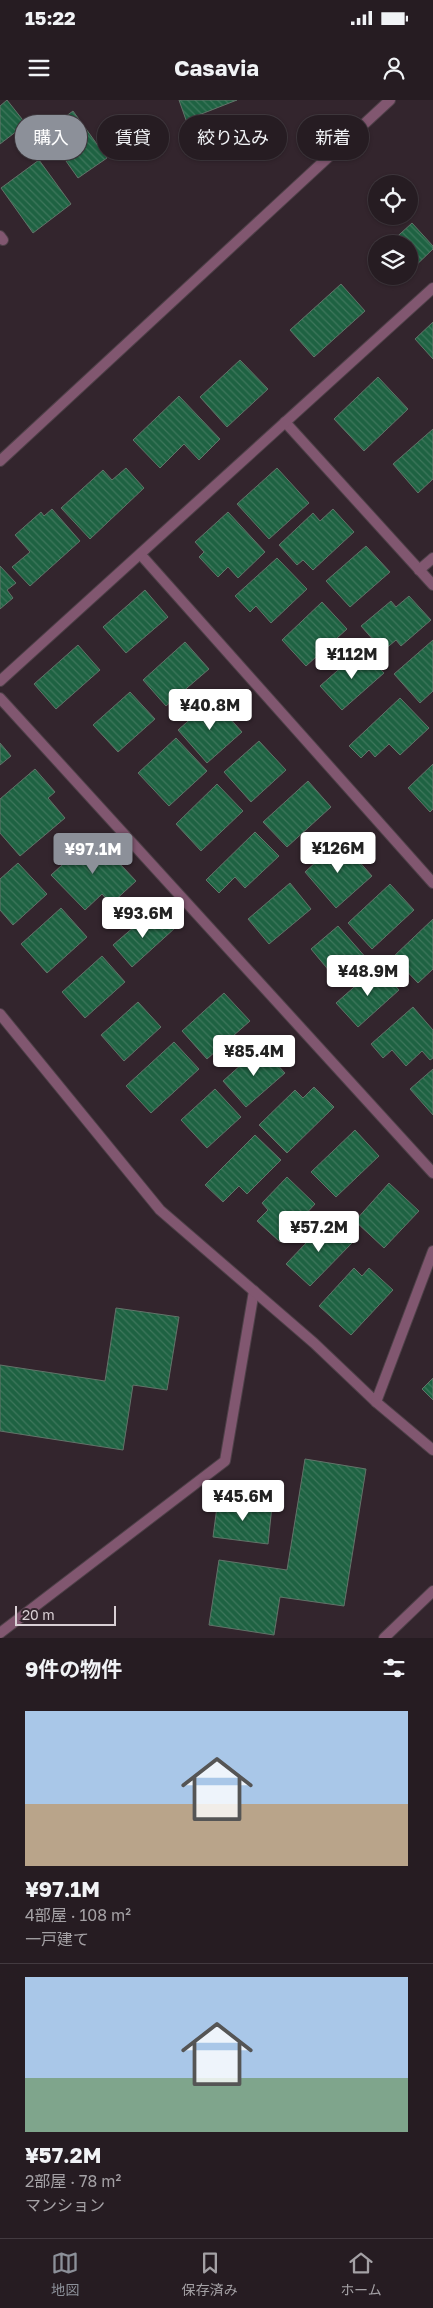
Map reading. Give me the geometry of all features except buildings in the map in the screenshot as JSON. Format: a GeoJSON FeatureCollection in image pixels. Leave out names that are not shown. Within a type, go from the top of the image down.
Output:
{"type":"FeatureCollection","features":[{"type":"Feature","properties":{"kind":"street"},"geometry":{"type":"LineString","coordinates":[[0,461],[390,100]]}},
{"type":"Feature","properties":{"kind":"street"},"geometry":{"type":"LineString","coordinates":[[0,681],[433,288]]}},
{"type":"Feature","properties":{"kind":"street"},"geometry":{"type":"LineString","coordinates":[[285,422],[433,585]]}},
{"type":"Feature","properties":{"kind":"street"},"geometry":{"type":"LineString","coordinates":[[141,555],[433,883]]}},
{"type":"Feature","properties":{"kind":"street"},"geometry":{"type":"LineString","coordinates":[[420,570],[433,558]]}},
{"type":"Feature","properties":{"kind":"street"},"geometry":{"type":"LineString","coordinates":[[0,698],[433,1173]]}},
{"type":"Feature","properties":{"kind":"street"},"geometry":{"type":"LineString","coordinates":[[0,1014],[160,1210],[314,1343],[376,1402],[433,1450]]}},
{"type":"Feature","properties":{"kind":"street"},"geometry":{"type":"LineString","coordinates":[[376,1402],[433,1251]]}},
{"type":"Feature","properties":{"kind":"street"},"geometry":{"type":"LineString","coordinates":[[0,1633],[225,1462],[254,1291]]}},
{"type":"Feature","properties":{"kind":"street"},"geometry":{"type":"LineString","coordinates":[[384,1638],[433,1591]]}}]}
